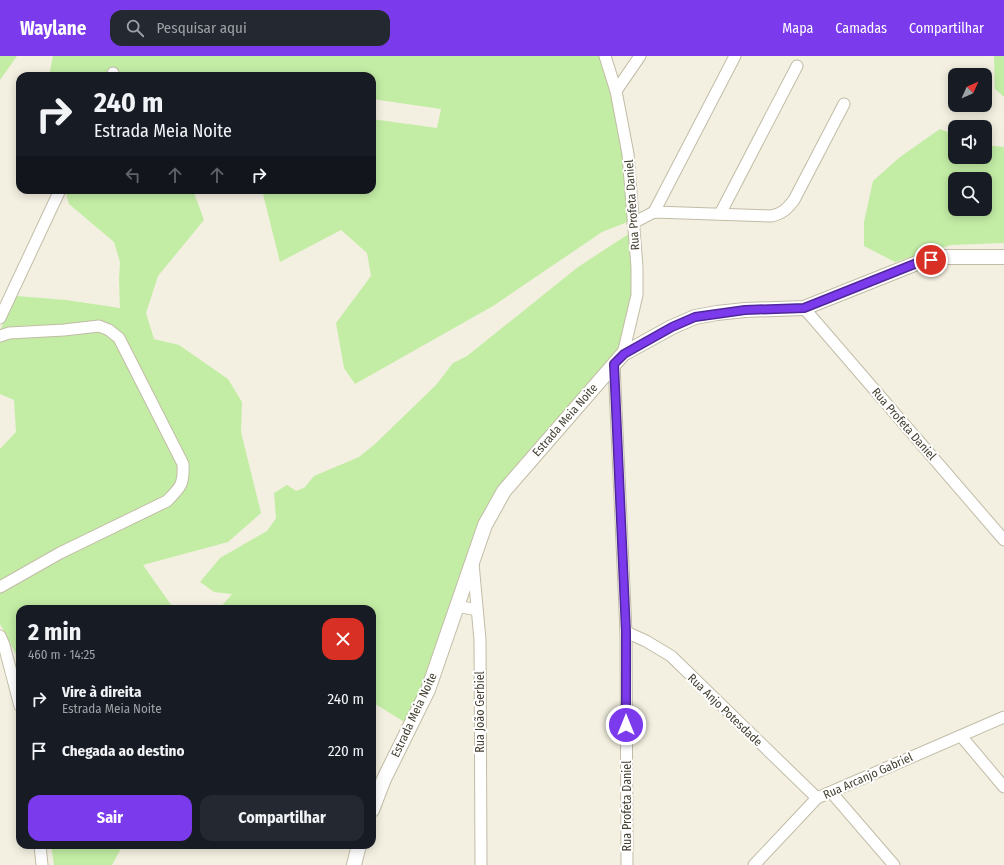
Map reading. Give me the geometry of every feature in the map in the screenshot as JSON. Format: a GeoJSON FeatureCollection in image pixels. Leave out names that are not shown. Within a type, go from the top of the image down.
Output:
{"type":"FeatureCollection","features":[{"type":"Feature","properties":{"kind":"street","name":"Rua Profeta Daniel"},"geometry":{"type":"LineString","coordinates":[[605,56],[616,91],[628,154],[632,223],[637,267],[637,295],[619,359],[626,632],[628,865]]}},
{"type":"Feature","properties":{"kind":"street"},"geometry":{"type":"LineString","coordinates":[[616,91],[640,56]]}},
{"type":"Feature","properties":{"kind":"street"},"geometry":{"type":"LineString","coordinates":[[654,212],[735,56]]}},
{"type":"Feature","properties":{"kind":"street"},"geometry":{"type":"LineString","coordinates":[[720,214],[797,66]]}},
{"type":"Feature","properties":{"kind":"street"},"geometry":{"type":"LineString","coordinates":[[632,223],[654,212],[771,216],[780,214],[788,208],[794,200],[844,104]]}},
{"type":"Feature","properties":{"kind":"street"},"geometry":{"type":"LineString","coordinates":[[0,318],[58,194]]}},
{"type":"Feature","properties":{"kind":"street","name":"Estrada Meia Noite"},"geometry":{"type":"LineString","coordinates":[[376,799],[384,778],[428,690],[485,525],[504,491],[619,359],[672,327],[695,317],[745,310],[804,308],[917,263],[945,257],[1004,257]]}},
{"type":"Feature","properties":{"kind":"street","name":"Rua Profeta Daniel"},"geometry":{"type":"LineString","coordinates":[[804,308],[1004,540]]}},
{"type":"Feature","properties":{"kind":"street"},"geometry":{"type":"LineString","coordinates":[[0,336],[9,333],[64,330],[99,326],[109,330],[119,338],[183,464],[184,479],[178,490],[167,501],[60,554],[0,587]]}},
{"type":"Feature","properties":{"kind":"street","name":"Rua João Gerbiel"},"geometry":{"type":"LineString","coordinates":[[473,558],[480,640],[481,865]]}},
{"type":"Feature","properties":{"kind":"street"},"geometry":{"type":"LineString","coordinates":[[457,606],[477,610]]}},
{"type":"Feature","properties":{"kind":"street","name":"Rua Anjo Potesdade"},"geometry":{"type":"LineString","coordinates":[[626,632],[646,640],[670,656],[817,798]]}},
{"type":"Feature","properties":{"kind":"street"},"geometry":{"type":"LineString","coordinates":[[0,636],[4,645],[16,691]]}},
{"type":"Feature","properties":{"kind":"street","name":"Rua Arcanjo Gabriel"},"geometry":{"type":"LineString","coordinates":[[754,865],[817,798],[1004,717]]}},
{"type":"Feature","properties":{"kind":"street"},"geometry":{"type":"LineString","coordinates":[[961,736],[1004,787]]}},
{"type":"Feature","properties":{"kind":"street"},"geometry":{"type":"LineString","coordinates":[[831,792],[894,865]]}},
{"type":"Feature","properties":{"kind":"street"},"geometry":{"type":"LineString","coordinates":[[40,849],[42,865]]}},
{"type":"Feature","properties":{"kind":"street"},"geometry":{"type":"LineString","coordinates":[[354,865],[358,849]]}},
{"type":"Feature","properties":{"kind":"green space"},"geometry":{"type":"Polygon","coordinates":[[[0,56],[17,56],[0,80],[0,56]]]}},
{"type":"Feature","properties":{"kind":"green space"},"geometry":{"type":"Polygon","coordinates":[[[53,56],[603,56],[621,124],[630,221],[602,232],[493,306],[355,384],[344,368],[336,323],[371,276],[367,253],[341,230],[280,262],[263,194],[376,194],[376,120],[437,128],[441,109],[376,100],[376,72],[50,72],[53,56]]]}},
{"type":"Feature","properties":{"kind":"green space"},"geometry":{"type":"Polygon","coordinates":[[[994,56],[1004,56],[1004,97],[995,89],[994,56]]]}},
{"type":"Feature","properties":{"kind":"green space"},"geometry":{"type":"Polygon","coordinates":[[[940,129],[948,132],[948,164],[992,164],[992,146],[1004,147],[1004,243],[951,245],[895,262],[864,246],[864,222],[873,181],[900,157],[940,129]]]}},
{"type":"Feature","properties":{"kind":"green space"},"geometry":{"type":"Polygon","coordinates":[[[66,194],[194,194],[204,220],[158,276],[146,313],[154,339],[179,345],[228,379],[242,402],[241,432],[261,513],[228,542],[143,565],[171,605],[16,605],[16,654],[0,624],[0,449],[16,432],[14,400],[0,394],[0,330],[17,296],[66,300],[120,308],[120,262],[114,242],[69,204],[66,194]]]}},
{"type":"Feature","properties":{"kind":"green space"},"geometry":{"type":"Polygon","coordinates":[[[630,233],[633,298],[620,354],[495,497],[434,669],[406,723],[376,704],[376,605],[222,605],[232,594],[214,592],[200,582],[220,558],[267,531],[276,518],[274,493],[287,485],[296,491],[304,488],[314,476],[359,457],[375,444],[436,385],[453,363],[467,356],[578,267],[630,233]]]}},
{"type":"Feature","properties":{"kind":"green space"},"geometry":{"type":"Polygon","coordinates":[[[52,849],[121,849],[112,865],[54,865],[52,849]]]}},
{"type":"Feature","properties":{"kind":"route"},"geometry":{"type":"LineString","coordinates":[[626,725],[626,632],[614,364],[624,354],[672,327],[695,317],[745,310],[804,308],[917,263],[931,260]]}}]}
